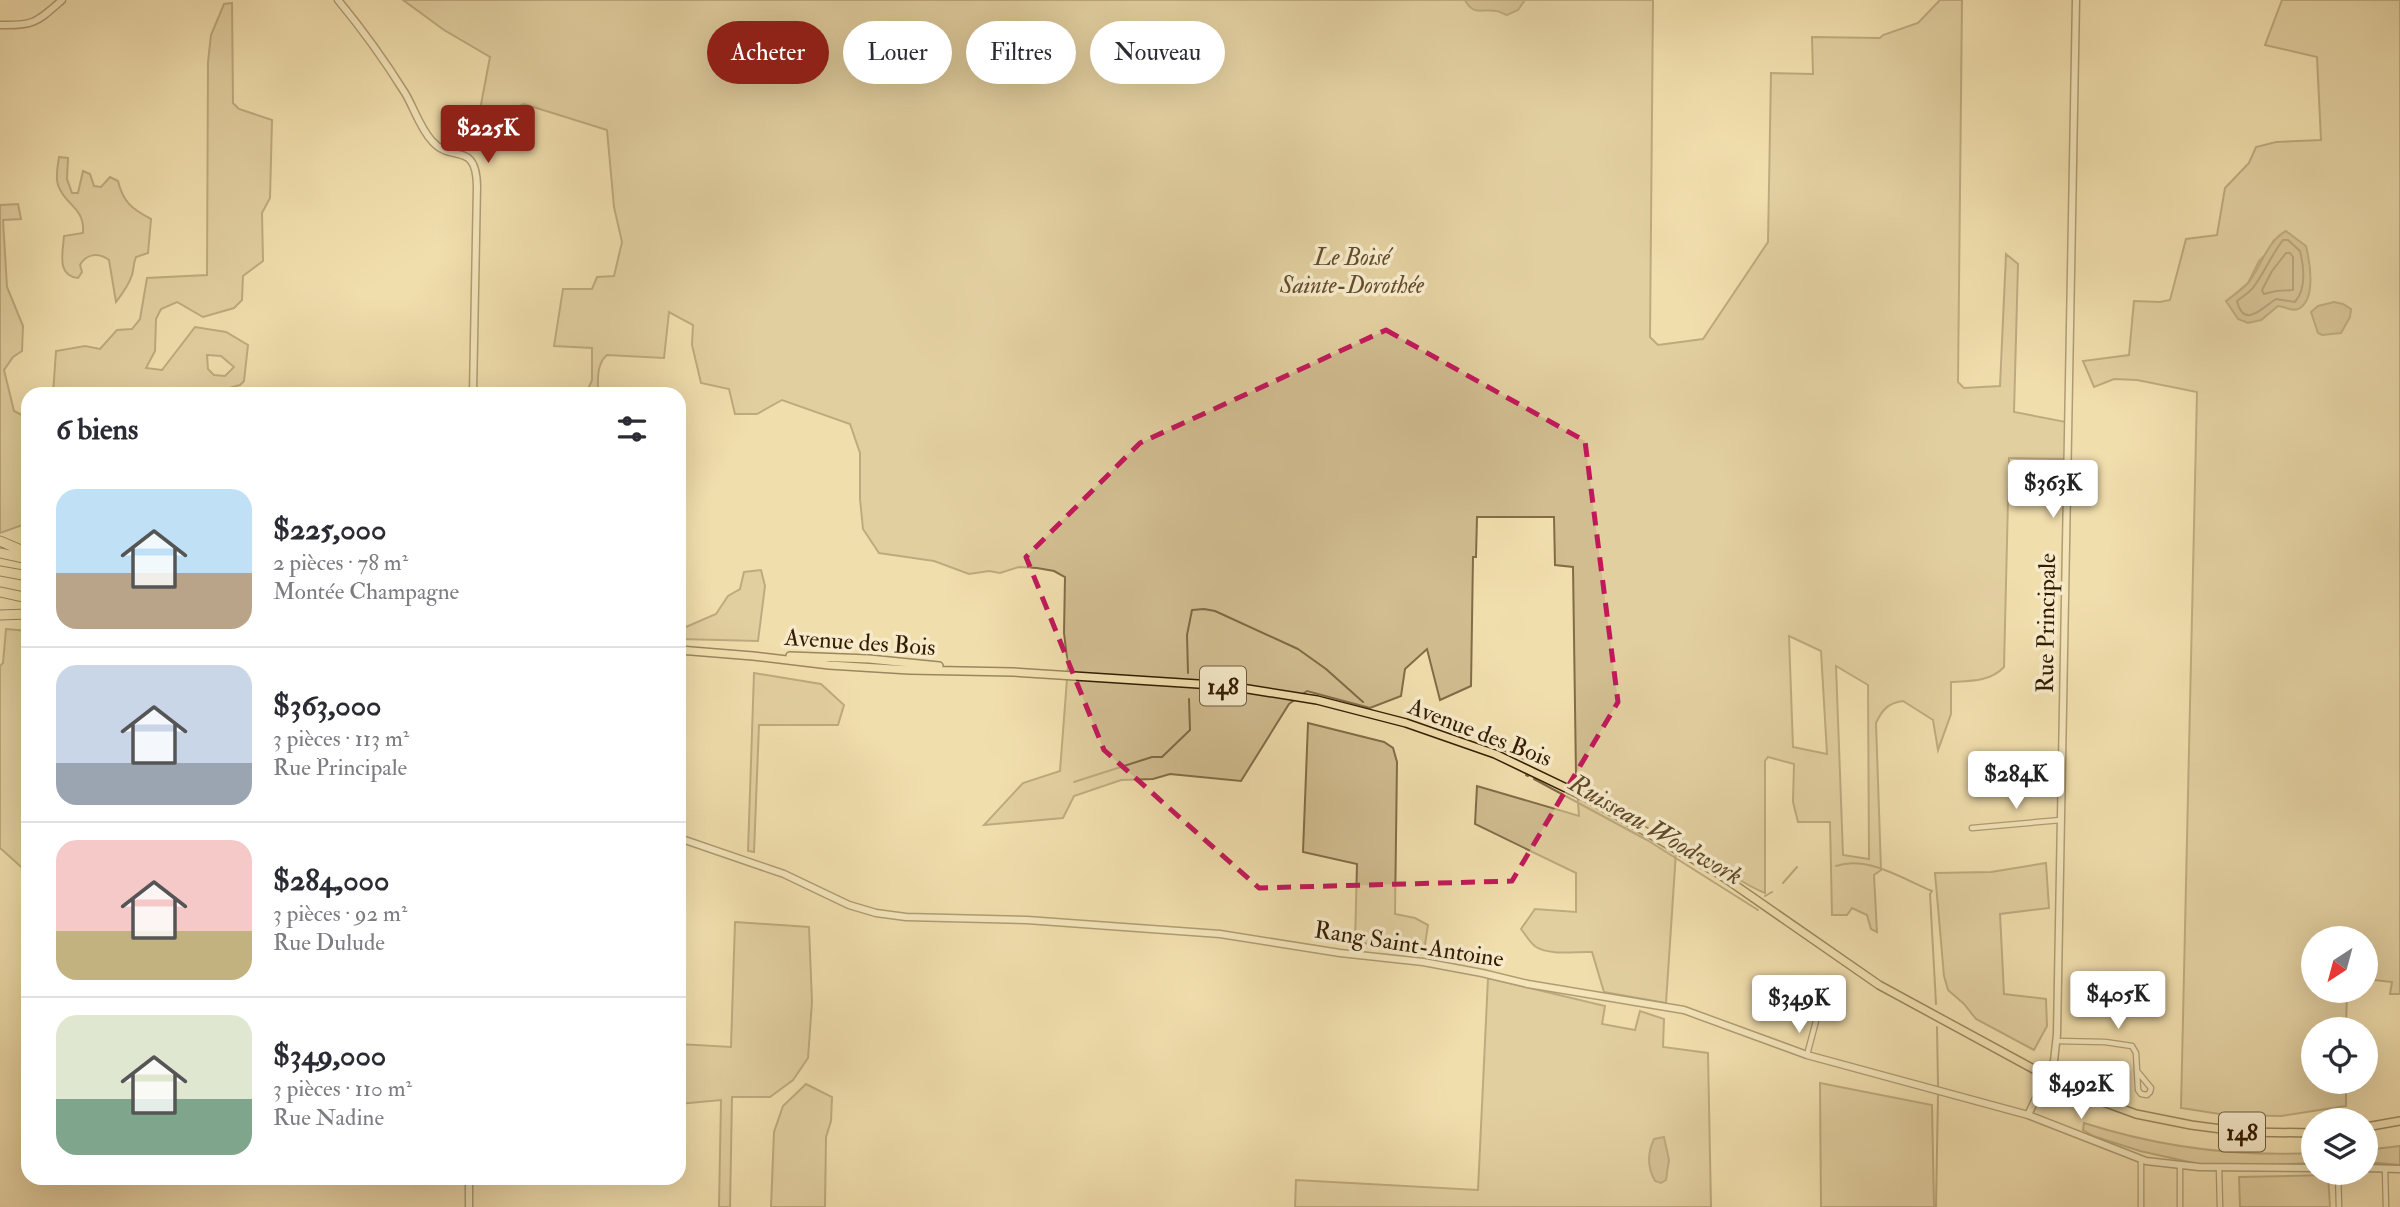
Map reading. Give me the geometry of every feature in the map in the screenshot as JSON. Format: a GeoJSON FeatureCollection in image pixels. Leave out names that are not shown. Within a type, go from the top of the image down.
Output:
{"type":"FeatureCollection","features":[{"type":"Feature","properties":{"kind":"highway"},"geometry":{"type":"LineString","coordinates":[[0,541],[21,550]]}},
{"type":"Feature","properties":{"kind":"highway"},"geometry":{"type":"LineString","coordinates":[[0,553],[21,558]]}},
{"type":"Feature","properties":{"kind":"highway"},"geometry":{"type":"LineString","coordinates":[[0,571],[21,575]]}},
{"type":"Feature","properties":{"kind":"highway"},"geometry":{"type":"LineString","coordinates":[[0,592],[21,597]]}},
{"type":"Feature","properties":{"kind":"highway"},"geometry":{"type":"LineString","coordinates":[[0,598],[21,599]]}},
{"type":"Feature","properties":{"kind":"highway"},"geometry":{"type":"LineString","coordinates":[[0,615],[21,614]]}},
{"type":"Feature","properties":{"kind":"main road","name":"Avenue des Bois"},"geometry":{"type":"LineString","coordinates":[[686,651],[753,656],[859,658],[964,670],[1247,689],[1300,696],[1406,723],[1461,741],[1564,786],[1745,891],[1871,981],[2046,1078],[2103,1103],[2144,1116],[2234,1131],[2301,1132]]}},
{"type":"Feature","properties":{"kind":"main road"},"geometry":{"type":"LineString","coordinates":[[2378,1125],[2400,1121]]}},
{"type":"Feature","properties":{"kind":"street"},"geometry":{"type":"LineString","coordinates":[[0,25],[30,24],[62,0]]}},
{"type":"Feature","properties":{"kind":"street"},"geometry":{"type":"LineString","coordinates":[[338,0],[395,77],[430,139],[441,148],[468,158],[474,165],[477,186],[473,387]]}},
{"type":"Feature","properties":{"kind":"street","name":"Rue Principale"},"geometry":{"type":"LineString","coordinates":[[2028,1115],[2054,1059],[2056,1041],[2076,0]]}},
{"type":"Feature","properties":{"kind":"street"},"geometry":{"type":"LineString","coordinates":[[1972,828],[2061,820]]}},
{"type":"Feature","properties":{"kind":"street","name":"Rang Saint-Antoine"},"geometry":{"type":"LineString","coordinates":[[686,840],[784,874],[849,905],[876,913],[906,917],[1027,920],[1206,933],[1423,962],[1528,984],[1684,1010],[1807,1055],[2028,1115],[2141,1160],[2219,1168],[2301,1168]]}},
{"type":"Feature","properties":{"kind":"street"},"geometry":{"type":"LineString","coordinates":[[1807,1055],[1816,1021]]}},
{"type":"Feature","properties":{"kind":"street"},"geometry":{"type":"LineString","coordinates":[[2056,1041],[2131,1045],[2135,1049],[2137,1071],[2139,1091],[2147,1095],[2151,1088],[2137,1071]]}},
{"type":"Feature","properties":{"kind":"street"},"geometry":{"type":"LineString","coordinates":[[2140,1207],[2141,1160]]}},
{"type":"Feature","properties":{"kind":"street"},"geometry":{"type":"LineString","coordinates":[[2180,1166],[2180,1207]]}},
{"type":"Feature","properties":{"kind":"street"},"geometry":{"type":"LineString","coordinates":[[2219,1168],[2220,1207]]}},
{"type":"Feature","properties":{"kind":"street"},"geometry":{"type":"LineString","coordinates":[[2378,1168],[2400,1169]]}},
{"type":"Feature","properties":{"kind":"street"},"geometry":{"type":"LineString","coordinates":[[2385,1168],[2386,1207]]}},
{"type":"Feature","properties":{"kind":"street"},"geometry":{"type":"LineString","coordinates":[[468,1207],[469,1185]]}},
{"type":"Feature","properties":{"kind":"street"},"geometry":{"type":"LineString","coordinates":[[2339,1185],[2339,1207]]}},
{"type":"Feature","properties":{"kind":"highlighted area"},"geometry":{"type":"Polygon","coordinates":[[[1386,330],[1585,441],[1618,702],[1512,881],[1259,888],[1104,750],[1026,557],[1140,443],[1386,330]]]}},
{"type":"Feature","properties":{"kind":"green space","name":"Le Boisé Sainte-Dorothée"},"geometry":{"type":"Polygon","coordinates":[[[403,0],[1653,0],[1650,337],[1658,345],[1703,339],[1768,242],[1771,73],[1813,74],[1812,37],[1880,38],[1918,23],[1940,0],[1962,0],[1958,382],[1964,388],[2000,386],[2006,254],[2018,264],[2014,412],[2066,422],[2065,459],[2009,458],[2004,667],[1986,678],[1951,682],[1951,714],[1938,750],[1933,720],[1903,701],[1886,708],[1876,723],[1881,870],[1874,875],[1877,932],[1871,929],[1867,915],[1852,908],[1847,915],[1832,915],[1830,822],[1798,822],[1793,802],[1794,764],[1768,757],[1765,761],[1765,893],[1742,881],[1677,837],[1666,1003],[1604,992],[1592,952],[1564,953],[1542,950],[1530,941],[1521,929],[1535,909],[1576,912],[1576,873],[1475,824],[1477,786],[1579,816],[1573,567],[1555,565],[1554,517],[1477,517],[1476,557],[1473,557],[1471,686],[1440,700],[1427,649],[1405,669],[1401,696],[1370,708],[1307,691],[1289,704],[1241,781],[1170,774],[1153,779],[1121,780],[1074,796],[1063,818],[984,825],[1023,783],[1060,771],[1068,666],[1064,633],[1065,577],[1054,571],[1019,567],[1000,573],[989,571],[969,574],[934,561],[879,553],[863,529],[860,453],[850,424],[782,400],[757,414],[735,414],[729,389],[701,383],[692,345],[693,325],[669,312],[664,358],[607,355],[599,368],[598,387],[589,387],[592,380],[592,348],[554,346],[563,289],[592,289],[597,277],[614,276],[622,242],[614,207],[607,130],[524,104],[489,118],[479,115],[490,57],[444,30],[403,0]],[[1789,636],[1793,747],[1827,754],[1821,651],[1789,636]],[[1836,666],[1843,855],[1869,859],[1868,685],[1836,666]]]}},
{"type":"Feature","properties":{"kind":"green space"},"geometry":{"type":"Polygon","coordinates":[[[2282,0],[2400,0],[2400,994],[2390,994],[2392,982],[2378,980],[2378,926],[2301,926],[2301,1003],[2347,1003],[2346,1017],[2301,1017],[2301,1094],[2346,1094],[2346,1106],[2301,1108],[2301,1113],[2281,1116],[2226,1115],[2181,1108],[2197,392],[2137,380],[2114,379],[2094,387],[2083,361],[2129,355],[2134,301],[2170,300],[2186,239],[2217,235],[2225,188],[2249,163],[2256,147],[2276,142],[2321,140],[2317,57],[2265,45],[2282,0]],[[2273,242],[2248,283],[2227,301],[2261,320],[2277,306],[2282,306],[2273,242]]]}},
{"type":"Feature","properties":{"kind":"green space"},"geometry":{"type":"Polygon","coordinates":[[[232,3],[233,103],[239,109],[272,120],[270,198],[262,213],[263,261],[243,276],[242,300],[234,308],[203,317],[177,302],[161,309],[156,319],[155,351],[146,368],[162,370],[195,327],[226,332],[248,345],[244,381],[233,387],[53,387],[56,351],[85,346],[100,349],[117,330],[132,329],[140,319],[147,278],[207,275],[208,62],[211,35],[224,4],[232,3]],[[207,355],[208,369],[214,375],[225,376],[234,367],[221,356],[207,355]]]}},
{"type":"Feature","properties":{"kind":"green space"},"geometry":{"type":"Polygon","coordinates":[[[59,157],[68,158],[67,179],[72,193],[78,193],[83,171],[90,174],[94,186],[101,187],[110,177],[118,181],[129,204],[151,219],[148,253],[136,257],[131,279],[116,302],[109,260],[97,255],[89,256],[80,265],[82,272],[78,278],[66,273],[64,268],[64,236],[83,233],[83,224],[78,212],[65,198],[58,185],[59,157]]]}},
{"type":"Feature","properties":{"kind":"green space"},"geometry":{"type":"Polygon","coordinates":[[[18,204],[21,219],[3,220],[7,287],[23,326],[22,351],[13,357],[4,370],[14,411],[21,414],[21,526],[0,533],[0,205],[18,204]]]}},
{"type":"Feature","properties":{"kind":"green space"},"geometry":{"type":"Polygon","coordinates":[[[761,570],[765,586],[758,641],[686,639],[686,627],[716,614],[728,596],[740,589],[744,572],[761,570]]]}},
{"type":"Feature","properties":{"kind":"green space"},"geometry":{"type":"Polygon","coordinates":[[[6,629],[21,630],[21,867],[0,848],[0,666],[3,663],[6,629]]]}},
{"type":"Feature","properties":{"kind":"green space"},"geometry":{"type":"Polygon","coordinates":[[[754,673],[821,684],[844,705],[838,725],[759,725],[754,852],[748,851],[754,673]]]}},
{"type":"Feature","properties":{"kind":"green space"},"geometry":{"type":"Polygon","coordinates":[[[1308,723],[1384,742],[1393,748],[1397,762],[1395,914],[1415,918],[1428,925],[1424,951],[1355,942],[1357,864],[1303,852],[1308,723]]]}},
{"type":"Feature","properties":{"kind":"green space"},"geometry":{"type":"Polygon","coordinates":[[[2046,863],[2049,908],[2000,914],[2004,994],[2046,999],[2047,1026],[2034,1050],[1976,1019],[1948,990],[1944,976],[1935,873],[1991,872],[2046,863]]]}},
{"type":"Feature","properties":{"kind":"green space"},"geometry":{"type":"Polygon","coordinates":[[[735,922],[809,927],[812,1002],[808,1058],[793,1080],[770,1097],[732,1097],[730,1207],[719,1207],[721,1100],[686,1103],[686,1044],[731,1047],[735,922]]]}},
{"type":"Feature","properties":{"kind":"green space"},"geometry":{"type":"Polygon","coordinates":[[[1488,978],[1605,1006],[1602,1024],[1635,1030],[1640,1011],[1664,1019],[1663,1047],[1708,1053],[1711,1207],[1295,1207],[1296,1180],[1478,1190],[1488,978]]]}},
{"type":"Feature","properties":{"kind":"green space"},"geometry":{"type":"Polygon","coordinates":[[[1820,1083],[1932,1105],[1934,1207],[1821,1207],[1820,1083]]]}},
{"type":"Feature","properties":{"kind":"green space"},"geometry":{"type":"Polygon","coordinates":[[[806,1084],[832,1097],[831,1121],[826,1137],[825,1207],[771,1207],[774,1132],[783,1106],[806,1084]]]}},
{"type":"Feature","properties":{"kind":"green space"},"geometry":{"type":"Polygon","coordinates":[[[2084,1123],[2140,1138],[2197,1148],[2226,1152],[2301,1153],[2301,1164],[2247,1166],[2198,1164],[2140,1151],[2093,1136],[2083,1130],[2084,1123]]]}},
{"type":"Feature","properties":{"kind":"green space"},"geometry":{"type":"Polygon","coordinates":[[[2400,1146],[2400,1165],[2378,1163],[2378,1149],[2400,1146]]]}},
{"type":"Feature","properties":{"kind":"green space"},"geometry":{"type":"Polygon","coordinates":[[[2301,1176],[2301,1185],[2329,1185],[2330,1207],[2240,1207],[2239,1177],[2301,1176]]]}},
{"type":"Feature","properties":{"kind":"water"},"geometry":{"type":"Polygon","coordinates":[[[1465,0],[1525,0],[1518,10],[1507,15],[1497,11],[1475,10],[1465,0]]]}},
{"type":"Feature","properties":{"kind":"water"},"geometry":{"type":"Polygon","coordinates":[[[2286,231],[2306,246],[2310,288],[2305,303],[2295,310],[2278,306],[2261,320],[2248,323],[2238,319],[2226,301],[2249,282],[2274,241],[2286,231]]]}},
{"type":"Feature","properties":{"kind":"water"},"geometry":{"type":"Polygon","coordinates":[[[2334,302],[2351,309],[2350,317],[2341,333],[2322,335],[2318,333],[2311,312],[2318,306],[2334,302]]]}},
{"type":"Feature","properties":{"kind":"water"},"geometry":{"type":"Polygon","coordinates":[[[1664,1137],[1669,1160],[1666,1180],[1661,1183],[1655,1181],[1652,1176],[1649,1155],[1654,1139],[1664,1137]]]}},
{"type":"Feature","properties":{"kind":"waterway","name":"Ruisseau Woodwork"},"geometry":{"type":"LineString","coordinates":[[1188,673],[1187,635],[1192,610],[1204,609],[1215,611],[1298,649],[1326,669],[1363,702]]}},
{"type":"Feature","properties":{"kind":"waterway","name":"Ruisseau Woodwork"},"geometry":{"type":"LineString","coordinates":[[1074,782],[1152,757],[1162,757],[1190,730],[1189,699]]}},
{"type":"Feature","properties":{"kind":"waterway","name":"Ruisseau Woodwork"},"geometry":{"type":"LineString","coordinates":[[1481,741],[1527,760]]}},
{"type":"Feature","properties":{"kind":"waterway","name":"Ruisseau Woodwork"},"geometry":{"type":"LineString","coordinates":[[1534,779],[1647,840],[1758,910]]}},
{"type":"Feature","properties":{"kind":"waterway","name":"Ruisseau Woodwork"},"geometry":{"type":"LineString","coordinates":[[1836,866],[1848,863],[1872,866],[1932,891],[1930,894],[1936,1004]]}},
{"type":"Feature","properties":{"kind":"waterway","name":"Ruisseau Woodwork"},"geometry":{"type":"LineString","coordinates":[[1783,883],[1797,867]]}},
{"type":"Feature","properties":{"kind":"waterway","name":"Ruisseau Woodwork"},"geometry":{"type":"LineString","coordinates":[[1765,896],[1772,892]]}},
{"type":"Feature","properties":{"kind":"waterway","name":"Ruisseau Woodwork"},"geometry":{"type":"LineString","coordinates":[[1937,1027],[1938,1086]]}},
{"type":"Feature","properties":{"kind":"waterway","name":"Ruisseau Woodwork"},"geometry":{"type":"LineString","coordinates":[[1936,1207],[1938,1095]]}}]}
